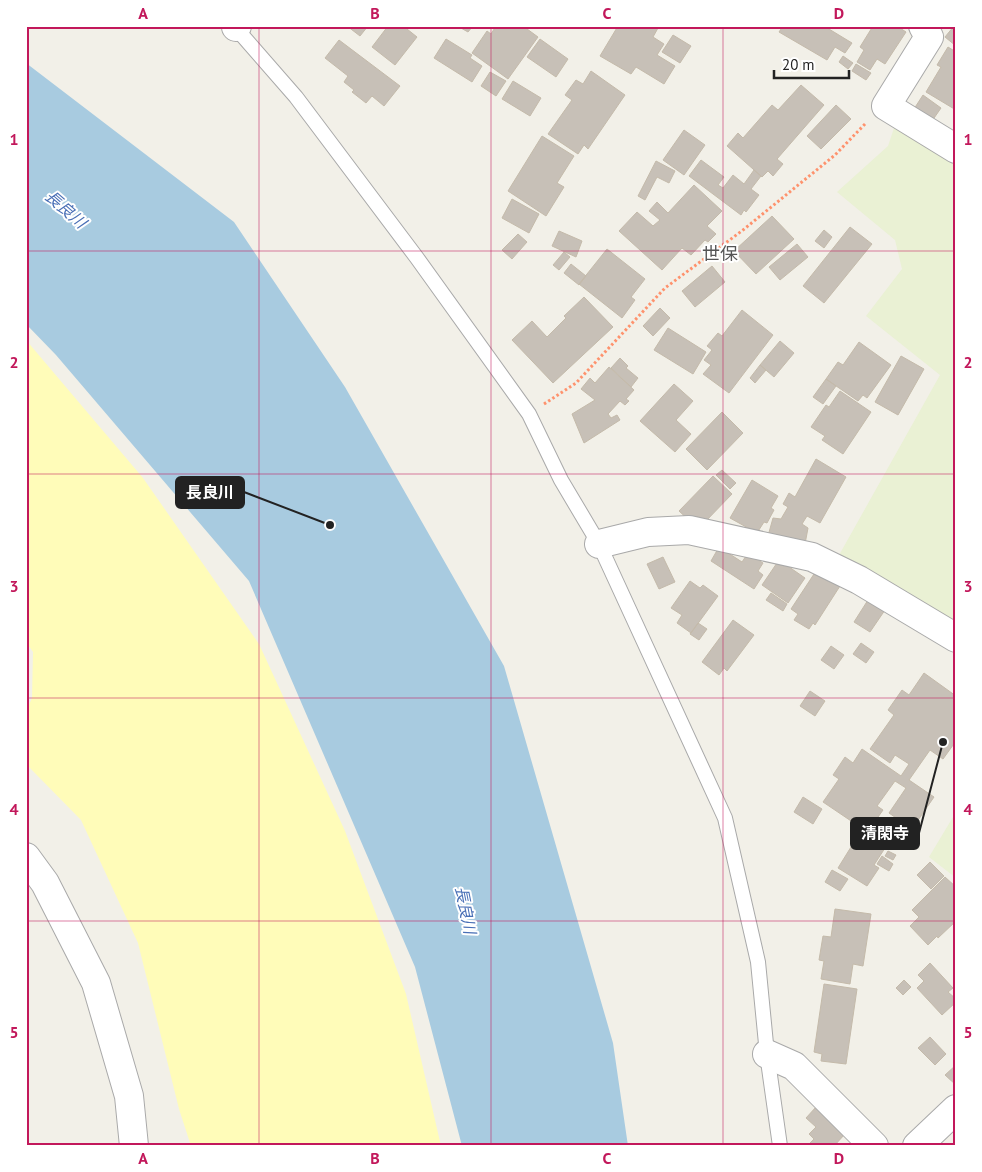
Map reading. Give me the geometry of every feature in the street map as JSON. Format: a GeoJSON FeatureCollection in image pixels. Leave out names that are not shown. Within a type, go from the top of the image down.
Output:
{"type":"FeatureCollection","features":[{"type":"Feature","properties":{"kind":"street"},"geometry":{"type":"LineString","coordinates":[[923,26],[929,37],[886,106],[956,149]]}},
{"type":"Feature","properties":{"kind":"street"},"geometry":{"type":"LineString","coordinates":[[599,544],[648,532],[690,530],[812,558],[859,580],[955,635]]}},
{"type":"Feature","properties":{"kind":"street"},"geometry":{"type":"LineString","coordinates":[[26,857],[46,883],[96,983],[129,1096],[134,1146]]}},
{"type":"Feature","properties":{"kind":"street"},"geometry":{"type":"LineString","coordinates":[[767,1054],[794,1066],[874,1146]]}},
{"type":"Feature","properties":{"kind":"street"},"geometry":{"type":"LineString","coordinates":[[917,1146],[956,1109]]}},
{"type":"Feature","properties":{"kind":"lane"},"geometry":{"type":"LineString","coordinates":[[236,27],[296,97],[417,258],[530,414],[561,480],[599,544],[725,818],[758,962],[767,1054],[780,1146]]}},
{"type":"Feature","properties":{"kind":"path"},"geometry":{"type":"LineString","coordinates":[[530,414],[576,383],[665,288],[743,230],[835,155],[886,106]]}},
{"type":"Feature","properties":{"kind":"green space"},"geometry":{"type":"Polygon","coordinates":[[[895,125],[956,162],[956,642],[838,557],[940,375],[866,316],[902,269],[895,240],[837,192],[888,146],[895,125]]]}},
{"type":"Feature","properties":{"kind":"green space"},"geometry":{"type":"Polygon","coordinates":[[[956,812],[956,878],[929,857],[956,812]]]}},
{"type":"Feature","properties":{"kind":"sand"},"geometry":{"type":"Polygon","coordinates":[[[26,340],[143,478],[259,644],[345,831],[406,994],[441,1146],[191,1146],[179,1109],[138,943],[81,820],[26,764],[26,712],[32,698],[33,652],[26,642],[26,340]]]}},
{"type":"Feature","properties":{"kind":"water"},"geometry":{"type":"Polygon","coordinates":[[[26,63],[234,222],[345,387],[504,666],[613,1043],[628,1146],[462,1146],[415,967],[249,581],[56,355],[26,324],[26,63]]]}},
{"type":"Feature","properties":{"kind":"building"},"geometry":{"type":"Polygon","coordinates":[[[347,26],[368,26],[360,36],[347,26]]]}},
{"type":"Feature","properties":{"kind":"building"},"geometry":{"type":"Polygon","coordinates":[[[388,26],[410,26],[407,29],[417,37],[395,65],[372,47],[388,26]]]}},
{"type":"Feature","properties":{"kind":"building"},"geometry":{"type":"Polygon","coordinates":[[[462,26],[473,26],[468,32],[461,28],[462,26]]]}},
{"type":"Feature","properties":{"kind":"building"},"geometry":{"type":"Polygon","coordinates":[[[496,26],[523,26],[538,37],[508,79],[472,53],[487,31],[491,34],[496,26]]]}},
{"type":"Feature","properties":{"kind":"building"},"geometry":{"type":"Polygon","coordinates":[[[618,26],[655,26],[658,28],[653,37],[664,44],[657,55],[675,66],[664,84],[636,67],[631,74],[600,56],[618,26]]]}},
{"type":"Feature","properties":{"kind":"building"},"geometry":{"type":"Polygon","coordinates":[[[783,26],[824,26],[852,43],[845,53],[835,47],[827,60],[779,32],[783,26]]]}},
{"type":"Feature","properties":{"kind":"building"},"geometry":{"type":"Polygon","coordinates":[[[873,26],[897,26],[906,32],[885,64],[877,59],[870,70],[857,62],[864,50],[860,47],[873,26]]]}},
{"type":"Feature","properties":{"kind":"building"},"geometry":{"type":"Polygon","coordinates":[[[956,26],[956,46],[945,37],[956,26]]]}},
{"type":"Feature","properties":{"kind":"building"},"geometry":{"type":"Polygon","coordinates":[[[673,35],[691,46],[680,63],[662,52],[673,35]]]}},
{"type":"Feature","properties":{"kind":"building"},"geometry":{"type":"Polygon","coordinates":[[[446,39],[472,55],[470,58],[482,66],[472,82],[434,58],[446,39]]]}},
{"type":"Feature","properties":{"kind":"building"},"geometry":{"type":"Polygon","coordinates":[[[540,39],[568,59],[556,77],[527,57],[540,39]]]}},
{"type":"Feature","properties":{"kind":"building"},"geometry":{"type":"Polygon","coordinates":[[[339,40],[400,86],[384,106],[372,96],[366,103],[352,92],[354,90],[344,82],[348,76],[325,58],[339,40]]]}},
{"type":"Feature","properties":{"kind":"building"},"geometry":{"type":"Polygon","coordinates":[[[948,47],[956,52],[956,110],[926,92],[941,67],[937,65],[948,47]]]}},
{"type":"Feature","properties":{"kind":"building"},"geometry":{"type":"Polygon","coordinates":[[[843,56],[853,63],[848,69],[839,62],[843,56]]]}},
{"type":"Feature","properties":{"kind":"building"},"geometry":{"type":"Polygon","coordinates":[[[856,64],[871,73],[866,80],[852,71],[856,64]]]}},
{"type":"Feature","properties":{"kind":"building"},"geometry":{"type":"Polygon","coordinates":[[[591,71],[625,95],[588,149],[584,145],[578,154],[548,134],[572,100],[565,95],[576,80],[583,84],[591,71]]]}},
{"type":"Feature","properties":{"kind":"building"},"geometry":{"type":"Polygon","coordinates":[[[490,72],[506,81],[496,96],[481,86],[490,72]]]}},
{"type":"Feature","properties":{"kind":"building"},"geometry":{"type":"Polygon","coordinates":[[[513,81],[541,98],[530,116],[502,99],[513,81]]]}},
{"type":"Feature","properties":{"kind":"building"},"geometry":{"type":"Polygon","coordinates":[[[801,85],[824,105],[777,159],[783,164],[773,176],[768,171],[762,177],[727,146],[738,133],[743,138],[772,105],[778,110],[801,85]]]}},
{"type":"Feature","properties":{"kind":"building"},"geometry":{"type":"Polygon","coordinates":[[[923,95],[941,108],[932,121],[914,109],[923,95]]]}},
{"type":"Feature","properties":{"kind":"building"},"geometry":{"type":"Polygon","coordinates":[[[836,105],[851,119],[821,149],[807,136],[836,105]]]}},
{"type":"Feature","properties":{"kind":"building"},"geometry":{"type":"Polygon","coordinates":[[[684,130],[705,145],[684,175],[663,160],[684,130]]]}},
{"type":"Feature","properties":{"kind":"building"},"geometry":{"type":"Polygon","coordinates":[[[542,136],[574,156],[557,183],[564,187],[546,216],[508,191],[542,136]]]}},
{"type":"Feature","properties":{"kind":"building"},"geometry":{"type":"Polygon","coordinates":[[[701,160],[724,177],[718,185],[723,188],[733,175],[744,184],[754,170],[761,176],[751,189],[759,195],[746,212],[744,210],[741,215],[689,176],[701,160]]]}},
{"type":"Feature","properties":{"kind":"building"},"geometry":{"type":"Polygon","coordinates":[[[656,161],[675,171],[669,183],[657,177],[645,200],[638,196],[656,161]]]}},
{"type":"Feature","properties":{"kind":"building"},"geometry":{"type":"Polygon","coordinates":[[[694,185],[722,211],[707,226],[716,234],[708,242],[705,240],[691,255],[682,248],[662,270],[619,231],[637,212],[653,226],[660,220],[649,211],[657,202],[668,213],[694,185]]]}},
{"type":"Feature","properties":{"kind":"building"},"geometry":{"type":"Polygon","coordinates":[[[512,199],[539,214],[529,233],[502,218],[512,199]]]}},
{"type":"Feature","properties":{"kind":"building"},"geometry":{"type":"Polygon","coordinates":[[[772,216],[794,239],[756,274],[734,251],[772,216]]]}},
{"type":"Feature","properties":{"kind":"building"},"geometry":{"type":"Polygon","coordinates":[[[850,227],[872,244],[824,303],[803,286],[850,227]]]}},
{"type":"Feature","properties":{"kind":"building"},"geometry":{"type":"Polygon","coordinates":[[[824,230],[832,237],[824,248],[815,241],[824,230]]]}},
{"type":"Feature","properties":{"kind":"building"},"geometry":{"type":"Polygon","coordinates":[[[559,231],[582,241],[576,257],[552,246],[559,231]]]}},
{"type":"Feature","properties":{"kind":"building"},"geometry":{"type":"Polygon","coordinates":[[[518,234],[527,242],[512,259],[502,250],[518,234]]]}},
{"type":"Feature","properties":{"kind":"building"},"geometry":{"type":"Polygon","coordinates":[[[797,244],[808,257],[780,280],[769,267],[797,244]]]}},
{"type":"Feature","properties":{"kind":"building"},"geometry":{"type":"Polygon","coordinates":[[[607,249],[645,279],[631,297],[635,300],[622,318],[579,284],[607,249]]]}},
{"type":"Feature","properties":{"kind":"building"},"geometry":{"type":"Polygon","coordinates":[[[564,252],[570,257],[559,270],[553,265],[564,252]]]}},
{"type":"Feature","properties":{"kind":"building"},"geometry":{"type":"Polygon","coordinates":[[[571,264],[586,276],[579,285],[564,273],[571,264]]]}},
{"type":"Feature","properties":{"kind":"building"},"geometry":{"type":"Polygon","coordinates":[[[712,266],[725,282],[695,307],[682,291],[712,266]]]}},
{"type":"Feature","properties":{"kind":"building"},"geometry":{"type":"Polygon","coordinates":[[[584,297],[613,327],[553,383],[512,340],[532,321],[547,337],[566,318],[564,316],[584,297]]]}},
{"type":"Feature","properties":{"kind":"building"},"geometry":{"type":"Polygon","coordinates":[[[660,308],[670,318],[653,336],[643,326],[660,308]]]}},
{"type":"Feature","properties":{"kind":"building"},"geometry":{"type":"Polygon","coordinates":[[[742,310],[773,335],[729,393],[703,374],[711,365],[704,360],[712,350],[707,346],[718,333],[722,336],[742,310]]]}},
{"type":"Feature","properties":{"kind":"building"},"geometry":{"type":"Polygon","coordinates":[[[668,328],[706,352],[693,374],[654,350],[668,328]]]}},
{"type":"Feature","properties":{"kind":"building"},"geometry":{"type":"Polygon","coordinates":[[[780,341],[794,353],[774,377],[760,365],[780,341]]]}},
{"type":"Feature","properties":{"kind":"building"},"geometry":{"type":"Polygon","coordinates":[[[859,342],[891,365],[867,398],[863,395],[858,401],[826,379],[838,362],[843,365],[859,342]]]}},
{"type":"Feature","properties":{"kind":"building"},"geometry":{"type":"Polygon","coordinates":[[[901,356],[924,369],[898,415],[875,402],[901,356]]]}},
{"type":"Feature","properties":{"kind":"building"},"geometry":{"type":"Polygon","coordinates":[[[620,358],[628,366],[626,368],[638,378],[631,387],[611,368],[620,358]]]}},
{"type":"Feature","properties":{"kind":"building"},"geometry":{"type":"Polygon","coordinates":[[[760,365],[766,370],[755,383],[750,378],[760,365]]]}},
{"type":"Feature","properties":{"kind":"building"},"geometry":{"type":"Polygon","coordinates":[[[609,367],[634,390],[626,399],[629,401],[625,405],[620,401],[608,414],[611,418],[617,415],[620,420],[584,443],[572,414],[595,400],[581,389],[590,378],[595,383],[609,367]]]}},
{"type":"Feature","properties":{"kind":"building"},"geometry":{"type":"Polygon","coordinates":[[[826,379],[836,386],[823,404],[813,397],[826,379]]]}},
{"type":"Feature","properties":{"kind":"building"},"geometry":{"type":"Polygon","coordinates":[[[674,384],[693,401],[676,420],[691,434],[675,452],[640,421],[674,384]]]}},
{"type":"Feature","properties":{"kind":"building"},"geometry":{"type":"Polygon","coordinates":[[[840,391],[871,412],[843,454],[822,440],[825,436],[811,427],[826,405],[829,407],[840,391]]]}},
{"type":"Feature","properties":{"kind":"building"},"geometry":{"type":"Polygon","coordinates":[[[722,412],[743,433],[707,470],[686,449],[722,412]]]}},
{"type":"Feature","properties":{"kind":"building"},"geometry":{"type":"Polygon","coordinates":[[[816,459],[846,477],[820,523],[807,516],[802,524],[808,528],[805,544],[768,536],[773,518],[781,519],[788,507],[783,504],[789,493],[795,497],[816,459]]]}},
{"type":"Feature","properties":{"kind":"building"},"geometry":{"type":"Polygon","coordinates":[[[722,470],[736,483],[730,489],[716,475],[722,470]]]}},
{"type":"Feature","properties":{"kind":"building"},"geometry":{"type":"Polygon","coordinates":[[[713,476],[732,494],[704,523],[697,516],[691,522],[679,511],[713,476]]]}},
{"type":"Feature","properties":{"kind":"building"},"geometry":{"type":"Polygon","coordinates":[[[752,480],[778,496],[771,508],[774,510],[767,523],[764,522],[757,533],[730,518],[752,480]]]}},
{"type":"Feature","properties":{"kind":"building"},"geometry":{"type":"Polygon","coordinates":[[[719,547],[742,562],[748,553],[763,563],[758,571],[763,575],[754,589],[711,561],[719,547]]]}},
{"type":"Feature","properties":{"kind":"building"},"geometry":{"type":"Polygon","coordinates":[[[663,557],[675,582],[659,589],[647,564],[663,557]]]}},
{"type":"Feature","properties":{"kind":"building"},"geometry":{"type":"Polygon","coordinates":[[[779,560],[805,578],[788,603],[762,585],[779,560]]]}},
{"type":"Feature","properties":{"kind":"building"},"geometry":{"type":"Polygon","coordinates":[[[816,571],[840,586],[815,625],[813,623],[809,629],[794,620],[798,614],[791,609],[816,571]]]}},
{"type":"Feature","properties":{"kind":"building"},"geometry":{"type":"Polygon","coordinates":[[[690,581],[700,588],[703,585],[718,596],[691,633],[677,623],[682,615],[671,608],[690,581]]]}},
{"type":"Feature","properties":{"kind":"building"},"geometry":{"type":"Polygon","coordinates":[[[771,593],[787,604],[783,611],[766,600],[771,593]]]}},
{"type":"Feature","properties":{"kind":"building"},"geometry":{"type":"Polygon","coordinates":[[[868,600],[885,610],[870,632],[854,622],[868,600]]]}},
{"type":"Feature","properties":{"kind":"building"},"geometry":{"type":"Polygon","coordinates":[[[733,620],[754,635],[727,671],[724,668],[719,675],[702,662],[733,620]]]}},
{"type":"Feature","properties":{"kind":"building"},"geometry":{"type":"Polygon","coordinates":[[[698,623],[707,629],[699,640],[690,634],[698,623]]]}},
{"type":"Feature","properties":{"kind":"building"},"geometry":{"type":"Polygon","coordinates":[[[861,643],[874,652],[866,663],[853,654],[861,643]]]}},
{"type":"Feature","properties":{"kind":"building"},"geometry":{"type":"Polygon","coordinates":[[[831,646],[844,655],[834,669],[821,660],[831,646]]]}},
{"type":"Feature","properties":{"kind":"building"},"geometry":{"type":"Polygon","coordinates":[[[924,673],[956,696],[956,713],[954,716],[956,717],[956,741],[943,759],[930,750],[909,780],[934,797],[912,829],[889,813],[906,788],[895,781],[877,806],[883,810],[871,827],[864,822],[860,827],[823,802],[839,779],[833,775],[845,757],[853,763],[862,749],[901,776],[909,764],[895,755],[890,763],[870,749],[894,715],[888,710],[902,690],[909,695],[924,673]]]}},
{"type":"Feature","properties":{"kind":"building"},"geometry":{"type":"Polygon","coordinates":[[[810,691],[825,701],[815,716],[800,706],[810,691]]]}},
{"type":"Feature","properties":{"kind":"building"},"geometry":{"type":"Polygon","coordinates":[[[803,797],[822,809],[813,824],[794,812],[803,797]]]}},
{"type":"Feature","properties":{"kind":"building"},"geometry":{"type":"Polygon","coordinates":[[[864,826],[882,837],[878,844],[885,848],[874,865],[879,868],[867,886],[838,868],[864,826]]]}},
{"type":"Feature","properties":{"kind":"building"},"geometry":{"type":"Polygon","coordinates":[[[888,851],[896,855],[893,860],[885,856],[888,851]]]}},
{"type":"Feature","properties":{"kind":"building"},"geometry":{"type":"Polygon","coordinates":[[[882,856],[893,864],[889,871],[877,864],[882,856]]]}},
{"type":"Feature","properties":{"kind":"building"},"geometry":{"type":"Polygon","coordinates":[[[930,862],[944,876],[931,889],[917,875],[930,862]]]}},
{"type":"Feature","properties":{"kind":"building"},"geometry":{"type":"Polygon","coordinates":[[[832,870],[848,879],[840,891],[825,882],[832,870]]]}},
{"type":"Feature","properties":{"kind":"building"},"geometry":{"type":"Polygon","coordinates":[[[945,877],[956,887],[956,921],[928,945],[910,926],[919,917],[912,910],[945,877]]]}},
{"type":"Feature","properties":{"kind":"building"},"geometry":{"type":"Polygon","coordinates":[[[835,909],[871,914],[863,966],[853,964],[850,984],[821,979],[824,961],[819,960],[823,936],[831,937],[835,909]]]}},
{"type":"Feature","properties":{"kind":"building"},"geometry":{"type":"Polygon","coordinates":[[[930,963],[953,988],[948,992],[956,999],[956,1002],[942,1015],[917,988],[924,981],[918,975],[930,963]]]}},
{"type":"Feature","properties":{"kind":"building"},"geometry":{"type":"Polygon","coordinates":[[[904,980],[911,987],[903,995],[896,988],[904,980]]]}},
{"type":"Feature","properties":{"kind":"building"},"geometry":{"type":"Polygon","coordinates":[[[824,984],[857,989],[846,1064],[821,1061],[822,1054],[814,1052],[824,984]]]}},
{"type":"Feature","properties":{"kind":"building"},"geometry":{"type":"Polygon","coordinates":[[[930,1037],[946,1054],[935,1065],[918,1048],[930,1037]]]}},
{"type":"Feature","properties":{"kind":"building"},"geometry":{"type":"Polygon","coordinates":[[[956,1065],[956,1085],[945,1075],[956,1065]]]}},
{"type":"Feature","properties":{"kind":"building"},"geometry":{"type":"Polygon","coordinates":[[[816,1107],[845,1134],[834,1146],[811,1146],[809,1144],[814,1139],[809,1134],[816,1127],[806,1118],[816,1107]]]}},
{"type":"Feature","properties":{"kind":"place","name":"長良川"},"geometry":{"type":"Point","coordinates":[330,525]}},
{"type":"Feature","properties":{"kind":"place","name":"清閑寺"},"geometry":{"type":"Point","coordinates":[943,742]}},
{"type":"Feature","properties":{"kind":"district","name":"世保"},"geometry":{"type":"Point","coordinates":[720,254]}}]}
